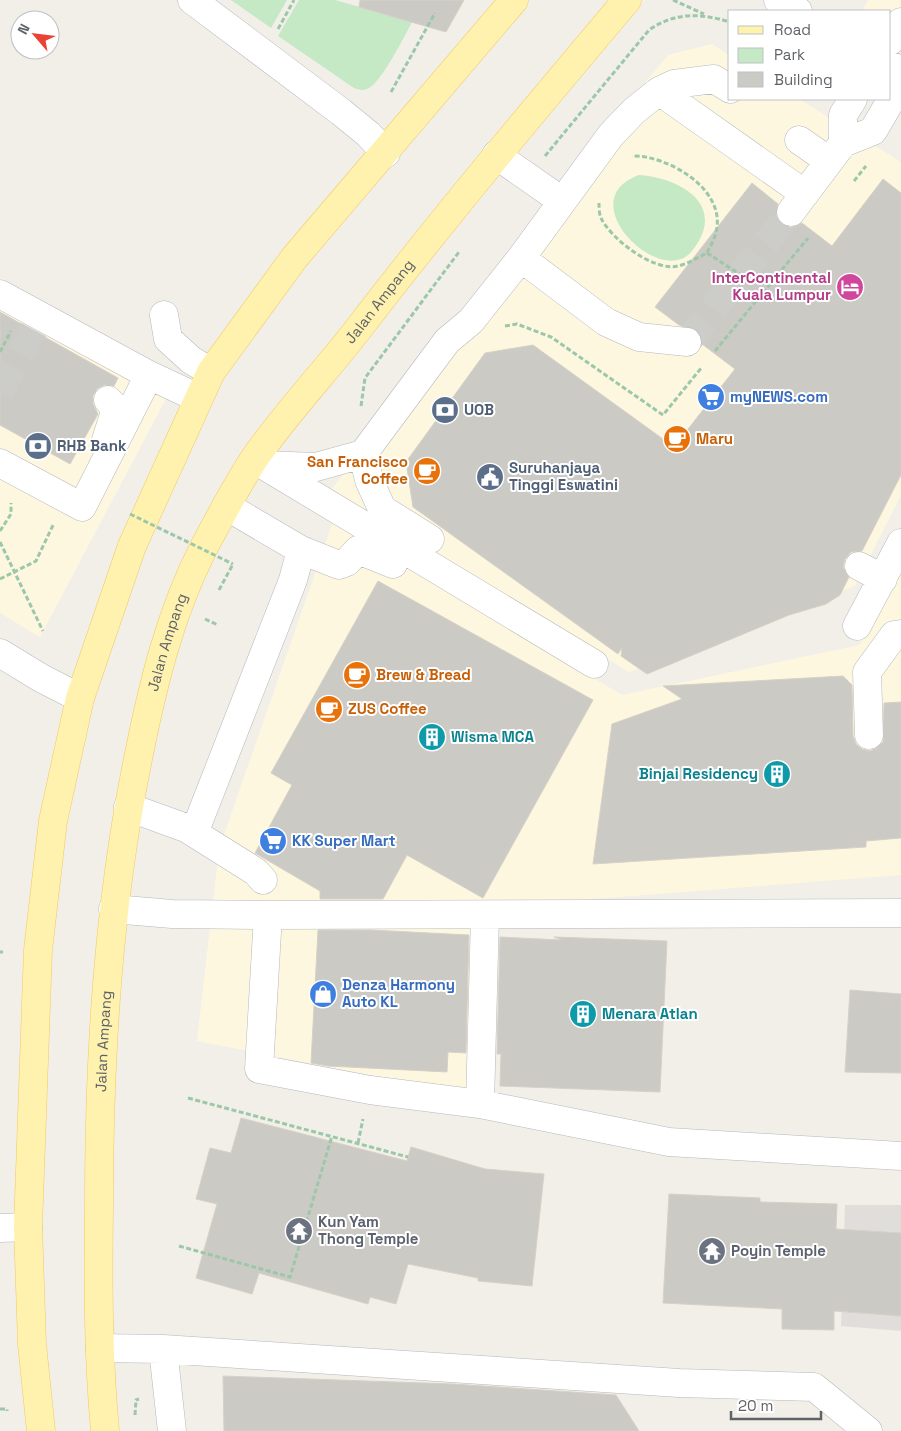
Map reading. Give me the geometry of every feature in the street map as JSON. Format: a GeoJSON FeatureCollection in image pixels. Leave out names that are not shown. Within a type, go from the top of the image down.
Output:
{"type":"FeatureCollection","features":[{"type":"Feature","properties":{"kind":"main road"},"geometry":{"type":"LineString","coordinates":[[41,1431],[32,1344],[28,1227],[38,950],[53,821],[80,698],[132,546],[211,372],[295,257],[386,153],[514,0]]}},
{"type":"Feature","properties":{"kind":"main road","name":"Jalan Ampang"},"geometry":{"type":"LineString","coordinates":[[105,1431],[100,1348],[99,1134],[113,909],[128,807],[158,668],[178,605],[202,552],[226,506],[496,155],[627,0]]}},
{"type":"Feature","properties":{"kind":"street"},"geometry":{"type":"LineString","coordinates":[[192,0],[341,112],[368,134],[386,153]]}},
{"type":"Feature","properties":{"kind":"street"},"geometry":{"type":"LineString","coordinates":[[778,0],[796,10]]}},
{"type":"Feature","properties":{"kind":"street"},"geometry":{"type":"LineString","coordinates":[[891,39],[901,22]]}},
{"type":"Feature","properties":{"kind":"street"},"geometry":{"type":"LineString","coordinates":[[259,462],[316,467],[363,454],[447,341],[559,199],[590,164],[611,135],[634,111],[660,90],[674,84],[714,79],[728,88]]}},
{"type":"Feature","properties":{"kind":"street"},"geometry":{"type":"LineString","coordinates":[[660,90],[798,203],[836,152],[873,130],[901,84]]}},
{"type":"Feature","properties":{"kind":"street"},"geometry":{"type":"LineString","coordinates":[[836,152],[843,116],[852,100]]}},
{"type":"Feature","properties":{"kind":"street"},"geometry":{"type":"LineString","coordinates":[[799,140],[836,152]]}},
{"type":"Feature","properties":{"kind":"street"},"geometry":{"type":"LineString","coordinates":[[496,155],[559,199]]}},
{"type":"Feature","properties":{"kind":"street"},"geometry":{"type":"LineString","coordinates":[[447,341],[471,321],[521,258],[559,199]]}},
{"type":"Feature","properties":{"kind":"street"},"geometry":{"type":"LineString","coordinates":[[521,258],[606,322],[639,337],[687,342]]}},
{"type":"Feature","properties":{"kind":"street"},"geometry":{"type":"LineString","coordinates":[[0,294],[38,323],[198,398]]}},
{"type":"Feature","properties":{"kind":"street"},"geometry":{"type":"LineString","coordinates":[[164,315],[168,339],[191,360],[211,372]]}},
{"type":"Feature","properties":{"kind":"street"},"geometry":{"type":"LineString","coordinates":[[0,463],[82,507],[149,375]]}},
{"type":"Feature","properties":{"kind":"street"},"geometry":{"type":"LineString","coordinates":[[106,461],[106,435],[114,415],[114,406],[108,400]]}},
{"type":"Feature","properties":{"kind":"street"},"geometry":{"type":"LineString","coordinates":[[363,454],[369,480],[382,508],[430,540]]}},
{"type":"Feature","properties":{"kind":"street"},"geometry":{"type":"LineString","coordinates":[[259,462],[533,616],[594,664]]}},
{"type":"Feature","properties":{"kind":"street"},"geometry":{"type":"LineString","coordinates":[[226,506],[301,550],[339,565],[347,562],[358,550],[393,564]]}},
{"type":"Feature","properties":{"kind":"street"},"geometry":{"type":"LineString","coordinates":[[856,626],[901,543]]}},
{"type":"Feature","properties":{"kind":"street"},"geometry":{"type":"LineString","coordinates":[[186,828],[198,823],[294,580],[301,550]]}},
{"type":"Feature","properties":{"kind":"street"},"geometry":{"type":"LineString","coordinates":[[859,566],[883,579]]}},
{"type":"Feature","properties":{"kind":"street"},"geometry":{"type":"LineString","coordinates":[[869,735],[867,672],[894,636],[901,634]]}},
{"type":"Feature","properties":{"kind":"street"},"geometry":{"type":"LineString","coordinates":[[0,654],[80,698]]}},
{"type":"Feature","properties":{"kind":"street"},"geometry":{"type":"LineString","coordinates":[[128,807],[186,828],[256,872],[263,880]]}},
{"type":"Feature","properties":{"kind":"street"},"geometry":{"type":"LineString","coordinates":[[113,909],[172,914],[268,915],[901,913]]}},
{"type":"Feature","properties":{"kind":"street"},"geometry":{"type":"LineString","coordinates":[[480,1104],[485,914]]}},
{"type":"Feature","properties":{"kind":"street"},"geometry":{"type":"LineString","coordinates":[[268,915],[259,1069],[370,1090],[480,1104],[669,1142],[901,1156]]}},
{"type":"Feature","properties":{"kind":"street"},"geometry":{"type":"LineString","coordinates":[[0,1228],[28,1227]]}},
{"type":"Feature","properties":{"kind":"street"},"geometry":{"type":"LineString","coordinates":[[100,1348],[163,1349],[679,1383],[814,1387],[868,1431]]}},
{"type":"Feature","properties":{"kind":"street"},"geometry":{"type":"LineString","coordinates":[[163,1349],[172,1431]]}},
{"type":"Feature","properties":{"kind":"path"},"geometry":{"type":"LineString","coordinates":[[276,32],[294,0]]}},
{"type":"Feature","properties":{"kind":"path"},"geometry":{"type":"LineString","coordinates":[[674,0],[705,14],[728,21]]}},
{"type":"Feature","properties":{"kind":"path"},"geometry":{"type":"LineString","coordinates":[[391,92],[435,13]]}},
{"type":"Feature","properties":{"kind":"path"},"geometry":{"type":"LineString","coordinates":[[542,160],[648,30],[664,19],[705,14]]}},
{"type":"Feature","properties":{"kind":"path"},"geometry":{"type":"LineString","coordinates":[[590,164],[606,176],[630,156],[661,159],[700,183],[710,197],[716,215],[717,231],[707,253],[677,267],[656,263],[638,254],[616,238],[600,218],[598,200]]}},
{"type":"Feature","properties":{"kind":"path"},"geometry":{"type":"LineString","coordinates":[[851,184],[870,162]]}},
{"type":"Feature","properties":{"kind":"path"},"geometry":{"type":"LineString","coordinates":[[713,353],[814,231]]}},
{"type":"Feature","properties":{"kind":"path"},"geometry":{"type":"LineString","coordinates":[[707,253],[741,275]]}},
{"type":"Feature","properties":{"kind":"path"},"geometry":{"type":"LineString","coordinates":[[471,321],[481,330],[517,324],[551,337],[663,415],[707,361]]}},
{"type":"Feature","properties":{"kind":"path"},"geometry":{"type":"LineString","coordinates":[[0,531],[11,514],[10,497]]}},
{"type":"Feature","properties":{"kind":"path"},"geometry":{"type":"LineString","coordinates":[[0,578],[36,561],[66,498]]}},
{"type":"Feature","properties":{"kind":"path"},"geometry":{"type":"LineString","coordinates":[[130,514],[232,564]]}},
{"type":"Feature","properties":{"kind":"path"},"geometry":{"type":"LineString","coordinates":[[0,542],[44,631]]}},
{"type":"Feature","properties":{"kind":"path"},"geometry":{"type":"LineString","coordinates":[[203,618],[218,625]]}},
{"type":"Feature","properties":{"kind":"path"},"geometry":{"type":"LineString","coordinates":[[188,1098],[408,1157]]}},
{"type":"Feature","properties":{"kind":"path"},"geometry":{"type":"LineString","coordinates":[[179,1246],[290,1277],[332,1136]]}},
{"type":"Feature","properties":{"kind":"path"},"geometry":{"type":"LineString","coordinates":[[0,1409],[7,1409]]}},
{"type":"Feature","properties":{"kind":"shaded area"},"geometry":{"type":"Polygon","coordinates":[[[868,0],[901,0],[901,49],[891,42],[891,10],[863,10],[868,0]]]}},
{"type":"Feature","properties":{"kind":"shaded area"},"geometry":{"type":"Polygon","coordinates":[[[712,44],[728,55],[728,100],[801,100],[901,162],[901,495],[855,586],[629,672],[332,489],[559,188],[668,55],[712,44]]]}},
{"type":"Feature","properties":{"kind":"shaded area"},"geometry":{"type":"Polygon","coordinates":[[[0,278],[177,378],[40,637],[0,613],[0,278]]]}},
{"type":"Feature","properties":{"kind":"shaded area"},"geometry":{"type":"Polygon","coordinates":[[[333,522],[622,695],[860,645],[901,563],[901,875],[478,908],[472,1095],[197,1041],[219,849],[333,522]]]}},
{"type":"Feature","properties":{"kind":"shaded area"},"geometry":{"type":"Polygon","coordinates":[[[845,1205],[901,1205],[901,1331],[841,1326],[845,1205]]]}},
{"type":"Feature","properties":{"kind":"green space"},"geometry":{"type":"Polygon","coordinates":[[[231,0],[287,0],[271,28],[231,0]]]}},
{"type":"Feature","properties":{"kind":"green space"},"geometry":{"type":"Polygon","coordinates":[[[299,0],[335,0],[412,22],[380,77],[369,88],[360,90],[354,88],[278,36],[299,0]]]}},
{"type":"Feature","properties":{"kind":"green space"},"geometry":{"type":"Polygon","coordinates":[[[639,175],[655,177],[684,188],[695,197],[702,208],[705,221],[702,235],[692,251],[678,260],[661,259],[643,251],[628,237],[617,220],[613,203],[620,187],[639,175]]]}},
{"type":"Feature","properties":{"kind":"building"},"geometry":{"type":"Polygon","coordinates":[[[360,0],[464,0],[446,32],[359,7],[360,0]]]}},
{"type":"Feature","properties":{"kind":"building"},"geometry":{"type":"Polygon","coordinates":[[[883,179],[901,193],[901,475],[862,551],[851,552],[845,559],[843,567],[849,577],[840,595],[826,604],[789,615],[647,674],[621,656],[622,647],[618,654],[413,507],[406,462],[485,353],[533,345],[674,447],[735,369],[702,344],[701,336],[697,330],[679,325],[655,307],[752,183],[778,204],[776,218],[781,224],[790,228],[802,223],[832,246],[883,179]]]}},
{"type":"Feature","properties":{"kind":"building"},"geometry":{"type":"Polygon","coordinates":[[[0,312],[118,378],[114,386],[104,385],[97,389],[93,396],[93,404],[98,414],[70,464],[0,425],[0,312]]]}},
{"type":"Feature","properties":{"kind":"building","name":"Wisma MCA"},"geometry":{"type":"Polygon","coordinates":[[[378,581],[593,700],[483,898],[407,855],[383,899],[320,899],[320,891],[255,853],[292,785],[271,773],[378,581]]]}},
{"type":"Feature","properties":{"kind":"building"},"geometry":{"type":"Polygon","coordinates":[[[843,676],[852,685],[853,736],[856,744],[862,749],[870,751],[877,748],[883,742],[884,703],[901,702],[901,838],[866,841],[866,847],[593,864],[612,724],[682,699],[663,686],[843,676]]]}},
{"type":"Feature","properties":{"kind":"building"},"geometry":{"type":"Polygon","coordinates":[[[318,930],[371,930],[469,935],[466,1053],[448,1052],[447,1072],[328,1066],[311,1063],[318,930]]]}},
{"type":"Feature","properties":{"kind":"building","name":"Menara Atlan"},"geometry":{"type":"Polygon","coordinates":[[[500,937],[561,940],[554,937],[667,941],[660,1092],[500,1086],[501,1054],[497,1054],[500,937]]]}},
{"type":"Feature","properties":{"kind":"building"},"geometry":{"type":"Polygon","coordinates":[[[850,990],[901,994],[901,1073],[845,1072],[850,990]]]}},
{"type":"Feature","properties":{"kind":"building"},"geometry":{"type":"Polygon","coordinates":[[[241,1118],[407,1161],[411,1147],[485,1169],[544,1174],[532,1286],[478,1281],[478,1278],[408,1264],[396,1304],[370,1297],[368,1304],[259,1273],[252,1294],[196,1278],[217,1204],[196,1199],[210,1148],[231,1153],[241,1118]]]}},
{"type":"Feature","properties":{"kind":"building"},"geometry":{"type":"Polygon","coordinates":[[[669,1194],[760,1198],[760,1202],[837,1204],[836,1229],[901,1233],[901,1316],[834,1311],[834,1330],[782,1329],[782,1309],[663,1303],[669,1194]]]}},
{"type":"Feature","properties":{"kind":"building"},"geometry":{"type":"Polygon","coordinates":[[[223,1376],[453,1384],[616,1395],[639,1431],[224,1431],[223,1376]]]}},
{"type":"Feature","properties":{"kind":"tunnel"},"geometry":{"type":"LineString","coordinates":[[687,342],[791,212]]}},
{"type":"Feature","properties":{"kind":"tunnel"},"geometry":{"type":"LineString","coordinates":[[0,391],[34,329]]}},
{"type":"Feature","properties":{"kind":"place","name":"InterContinental Kuala Lumpur"},"geometry":{"type":"Point","coordinates":[850,287]}},
{"type":"Feature","properties":{"kind":"place","name":"myNEWS.com"},"geometry":{"type":"Point","coordinates":[711,397]}},
{"type":"Feature","properties":{"kind":"place","name":"UOB"},"geometry":{"type":"Point","coordinates":[445,410]}},
{"type":"Feature","properties":{"kind":"place","name":"Maru"},"geometry":{"type":"Point","coordinates":[677,439]}},
{"type":"Feature","properties":{"kind":"place","name":"RHB Bank"},"geometry":{"type":"Point","coordinates":[38,446]}},
{"type":"Feature","properties":{"kind":"place","name":"San Francisco Coffee"},"geometry":{"type":"Point","coordinates":[427,471]}},
{"type":"Feature","properties":{"kind":"place","name":"Suruhanjaya Tinggi Eswatini"},"geometry":{"type":"Point","coordinates":[490,477]}},
{"type":"Feature","properties":{"kind":"place","name":"Brew & Bread"},"geometry":{"type":"Point","coordinates":[357,675]}},
{"type":"Feature","properties":{"kind":"place","name":"ZUS Coffee"},"geometry":{"type":"Point","coordinates":[329,709]}},
{"type":"Feature","properties":{"kind":"place","name":"Wisma MCA"},"geometry":{"type":"Point","coordinates":[432,737]}},
{"type":"Feature","properties":{"kind":"place","name":"Binjai Residency"},"geometry":{"type":"Point","coordinates":[777,774]}},
{"type":"Feature","properties":{"kind":"place","name":"KK Super Mart"},"geometry":{"type":"Point","coordinates":[273,841]}},
{"type":"Feature","properties":{"kind":"place","name":"Denza Harmony Auto KL"},"geometry":{"type":"Point","coordinates":[323,994]}},
{"type":"Feature","properties":{"kind":"place","name":"Menara Atlan"},"geometry":{"type":"Point","coordinates":[583,1014]}},
{"type":"Feature","properties":{"kind":"place","name":"Kun Yam Thong Temple"},"geometry":{"type":"Point","coordinates":[299,1231]}},
{"type":"Feature","properties":{"kind":"place","name":"Poyin Temple"},"geometry":{"type":"Point","coordinates":[712,1251]}}]}
